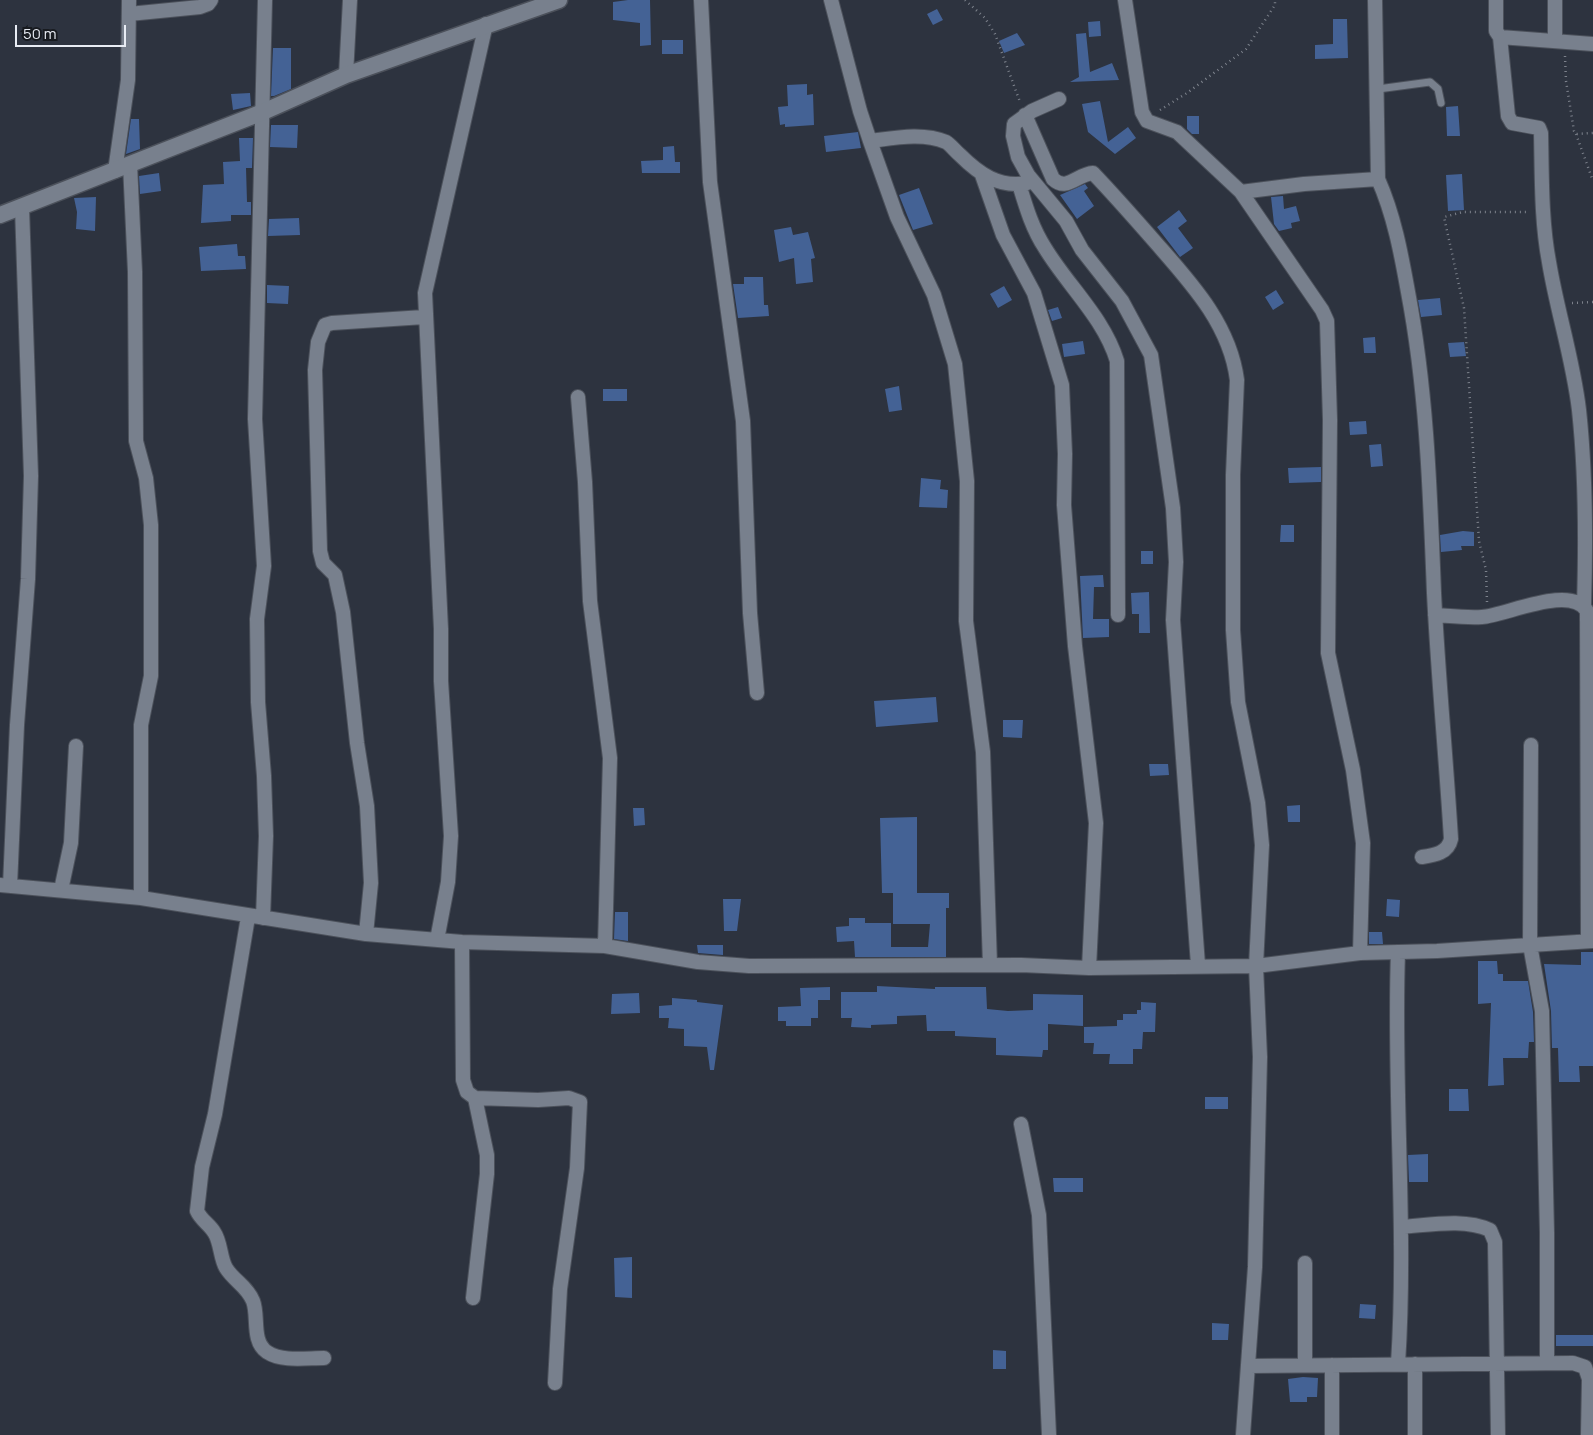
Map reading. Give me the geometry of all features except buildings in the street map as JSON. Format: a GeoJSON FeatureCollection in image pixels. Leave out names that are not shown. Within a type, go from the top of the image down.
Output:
{"type":"FeatureCollection","features":[{"type":"Feature","properties":{"kind":"street"},"geometry":{"type":"LineString","coordinates":[[141,898],[141,725],[151,676],[151,525],[146,478],[136,441],[135,272],[123,167],[128,80],[129,7],[200,7],[208,4],[211,0]]}},
{"type":"Feature","properties":{"kind":"street"},"geometry":{"type":"LineString","coordinates":[[263,918],[266,836],[264,776],[258,702],[257,619],[264,566],[254,419],[265,0]]}},
{"type":"Feature","properties":{"kind":"street"},"geometry":{"type":"LineString","coordinates":[[346,75],[350,0]]}},
{"type":"Feature","properties":{"kind":"street"},"geometry":{"type":"LineString","coordinates":[[0,215],[262,112],[346,75],[557,0]]}},
{"type":"Feature","properties":{"kind":"street"},"geometry":{"type":"LineString","coordinates":[[701,0],[710,182],[726,308],[737,366],[743,421],[750,613],[757,693]]}},
{"type":"Feature","properties":{"kind":"street"},"geometry":{"type":"LineString","coordinates":[[831,0],[860,111],[870,141],[897,217],[934,295],[956,364],[967,481],[966,621],[982,752],[990,965]]}},
{"type":"Feature","properties":{"kind":"street"},"geometry":{"type":"LineString","coordinates":[[1125,0],[1142,112],[1147,121],[1177,132],[1241,192],[1322,310],[1327,321],[1330,420],[1328,654],[1352,770],[1363,843],[1360,953]]}},
{"type":"Feature","properties":{"kind":"street"},"geometry":{"type":"LineString","coordinates":[[1375,0],[1378,89],[1378,179],[1390,206],[1400,250],[1422,377],[1435,615],[1451,839],[1450,845],[1444,852],[1422,857]]}},
{"type":"Feature","properties":{"kind":"street"},"geometry":{"type":"LineString","coordinates":[[22,207],[30,485],[28,579],[5,886],[141,898],[248,917],[366,934],[462,942],[605,946],[721,965],[990,965],[1089,968],[1198,965],[1256,966],[1360,953],[1591,941],[1588,623],[1584,606],[1586,492],[1582,442],[1571,356],[1556,303],[1548,259],[1541,133],[1539,128],[1512,123],[1508,116],[1500,37],[1496,31],[1496,0]]}},
{"type":"Feature","properties":{"kind":"street"},"geometry":{"type":"LineString","coordinates":[[1555,0],[1560,40]]}},
{"type":"Feature","properties":{"kind":"street"},"geometry":{"type":"LineString","coordinates":[[437,940],[448,882],[451,836],[441,681],[441,629],[424,317],[427,283],[486,24]]}},
{"type":"Feature","properties":{"kind":"street"},"geometry":{"type":"LineString","coordinates":[[1500,37],[1560,40],[1593,44]]}},
{"type":"Feature","properties":{"kind":"street"},"geometry":{"type":"LineString","coordinates":[[1059,99],[1025,115],[1014,124],[1013,136],[1026,183],[1029,218],[1045,249],[1107,335],[1117,361],[1118,615]]}},
{"type":"Feature","properties":{"kind":"street"},"geometry":{"type":"LineString","coordinates":[[1025,115],[1052,179],[1058,184],[1064,185],[1086,174],[1093,173],[1198,292],[1214,315],[1235,367],[1237,380],[1233,474],[1233,630],[1242,725],[1261,825],[1256,966],[1259,1076],[1255,1267],[1243,1435]]}},
{"type":"Feature","properties":{"kind":"street"},"geometry":{"type":"LineString","coordinates":[[870,141],[913,137],[939,140],[948,144],[982,175],[995,181],[1026,183],[1066,221],[1082,250],[1122,301],[1151,355],[1173,508],[1176,562],[1173,620],[1198,965]]}},
{"type":"Feature","properties":{"kind":"street"},"geometry":{"type":"LineString","coordinates":[[982,175],[1003,235],[1034,293],[1062,385],[1065,454],[1064,505],[1074,637],[1096,823],[1089,968]]}},
{"type":"Feature","properties":{"kind":"street"},"geometry":{"type":"LineString","coordinates":[[1241,192],[1304,184],[1378,179]]}},
{"type":"Feature","properties":{"kind":"street"},"geometry":{"type":"LineString","coordinates":[[366,934],[371,883],[366,806],[357,743],[343,612],[335,575],[322,563],[320,551],[315,370],[318,342],[325,325],[424,317]]}},
{"type":"Feature","properties":{"kind":"street"},"geometry":{"type":"LineString","coordinates":[[578,397],[585,482],[590,601],[610,758],[611,788],[605,946]]}},
{"type":"Feature","properties":{"kind":"street"},"geometry":{"type":"LineString","coordinates":[[1435,615],[1488,616],[1548,602],[1568,600],[1579,602],[1584,606]]}},
{"type":"Feature","properties":{"kind":"street"},"geometry":{"type":"LineString","coordinates":[[1531,745],[1530,945],[1542,1011],[1547,1233],[1547,1362]]}},
{"type":"Feature","properties":{"kind":"street"},"geometry":{"type":"LineString","coordinates":[[61,890],[70,843],[76,746]]}},
{"type":"Feature","properties":{"kind":"street"},"geometry":{"type":"LineString","coordinates":[[248,917],[215,1114],[202,1167],[197,1211],[200,1217],[215,1232],[225,1266],[232,1277],[246,1288],[254,1302],[258,1340],[265,1351],[283,1357],[324,1358]]}},
{"type":"Feature","properties":{"kind":"street"},"geometry":{"type":"LineString","coordinates":[[462,942],[463,1080],[467,1092],[475,1098],[538,1100],[569,1098],[580,1102],[577,1168],[560,1289],[555,1383]]}},
{"type":"Feature","properties":{"kind":"street"},"geometry":{"type":"LineString","coordinates":[[1398,952],[1396,1044],[1402,1292],[1398,1364]]}},
{"type":"Feature","properties":{"kind":"street"},"geometry":{"type":"LineString","coordinates":[[473,1298],[487,1155],[475,1098]]}},
{"type":"Feature","properties":{"kind":"street"},"geometry":{"type":"LineString","coordinates":[[1021,1124],[1040,1227],[1049,1435]]}},
{"type":"Feature","properties":{"kind":"street"},"geometry":{"type":"LineString","coordinates":[[1401,1227],[1466,1224],[1479,1225],[1490,1230],[1495,1242],[1498,1435]]}},
{"type":"Feature","properties":{"kind":"street"},"geometry":{"type":"LineString","coordinates":[[1305,1263],[1305,1365]]}},
{"type":"Feature","properties":{"kind":"street"},"geometry":{"type":"LineString","coordinates":[[1248,1366],[1547,1362],[1589,1367],[1588,1435]]}},
{"type":"Feature","properties":{"kind":"street"},"geometry":{"type":"LineString","coordinates":[[1415,1364],[1415,1435]]}},
{"type":"Feature","properties":{"kind":"street"},"geometry":{"type":"LineString","coordinates":[[1332,1365],[1332,1435]]}},
{"type":"Feature","properties":{"kind":"lane"},"geometry":{"type":"LineString","coordinates":[[1378,89],[1430,82],[1438,89],[1441,103]]}},
{"type":"Feature","properties":{"kind":"path"},"geometry":{"type":"LineString","coordinates":[[965,0],[984,18],[995,34],[1025,115]]}},
{"type":"Feature","properties":{"kind":"path"},"geometry":{"type":"LineString","coordinates":[[1147,121],[1152,115],[1187,93],[1246,49],[1275,5],[1275,0]]}},
{"type":"Feature","properties":{"kind":"path"},"geometry":{"type":"LineString","coordinates":[[1560,40],[1576,134],[1593,181]]}},
{"type":"Feature","properties":{"kind":"path"},"geometry":{"type":"LineString","coordinates":[[1576,134],[1593,133]]}},
{"type":"Feature","properties":{"kind":"path"},"geometry":{"type":"LineString","coordinates":[[1488,616],[1486,570],[1479,541],[1464,308],[1444,217],[1446,215],[1472,212],[1507,211],[1545,214]]}},
{"type":"Feature","properties":{"kind":"path"},"geometry":{"type":"LineString","coordinates":[[1556,303],[1593,302]]}}]}
